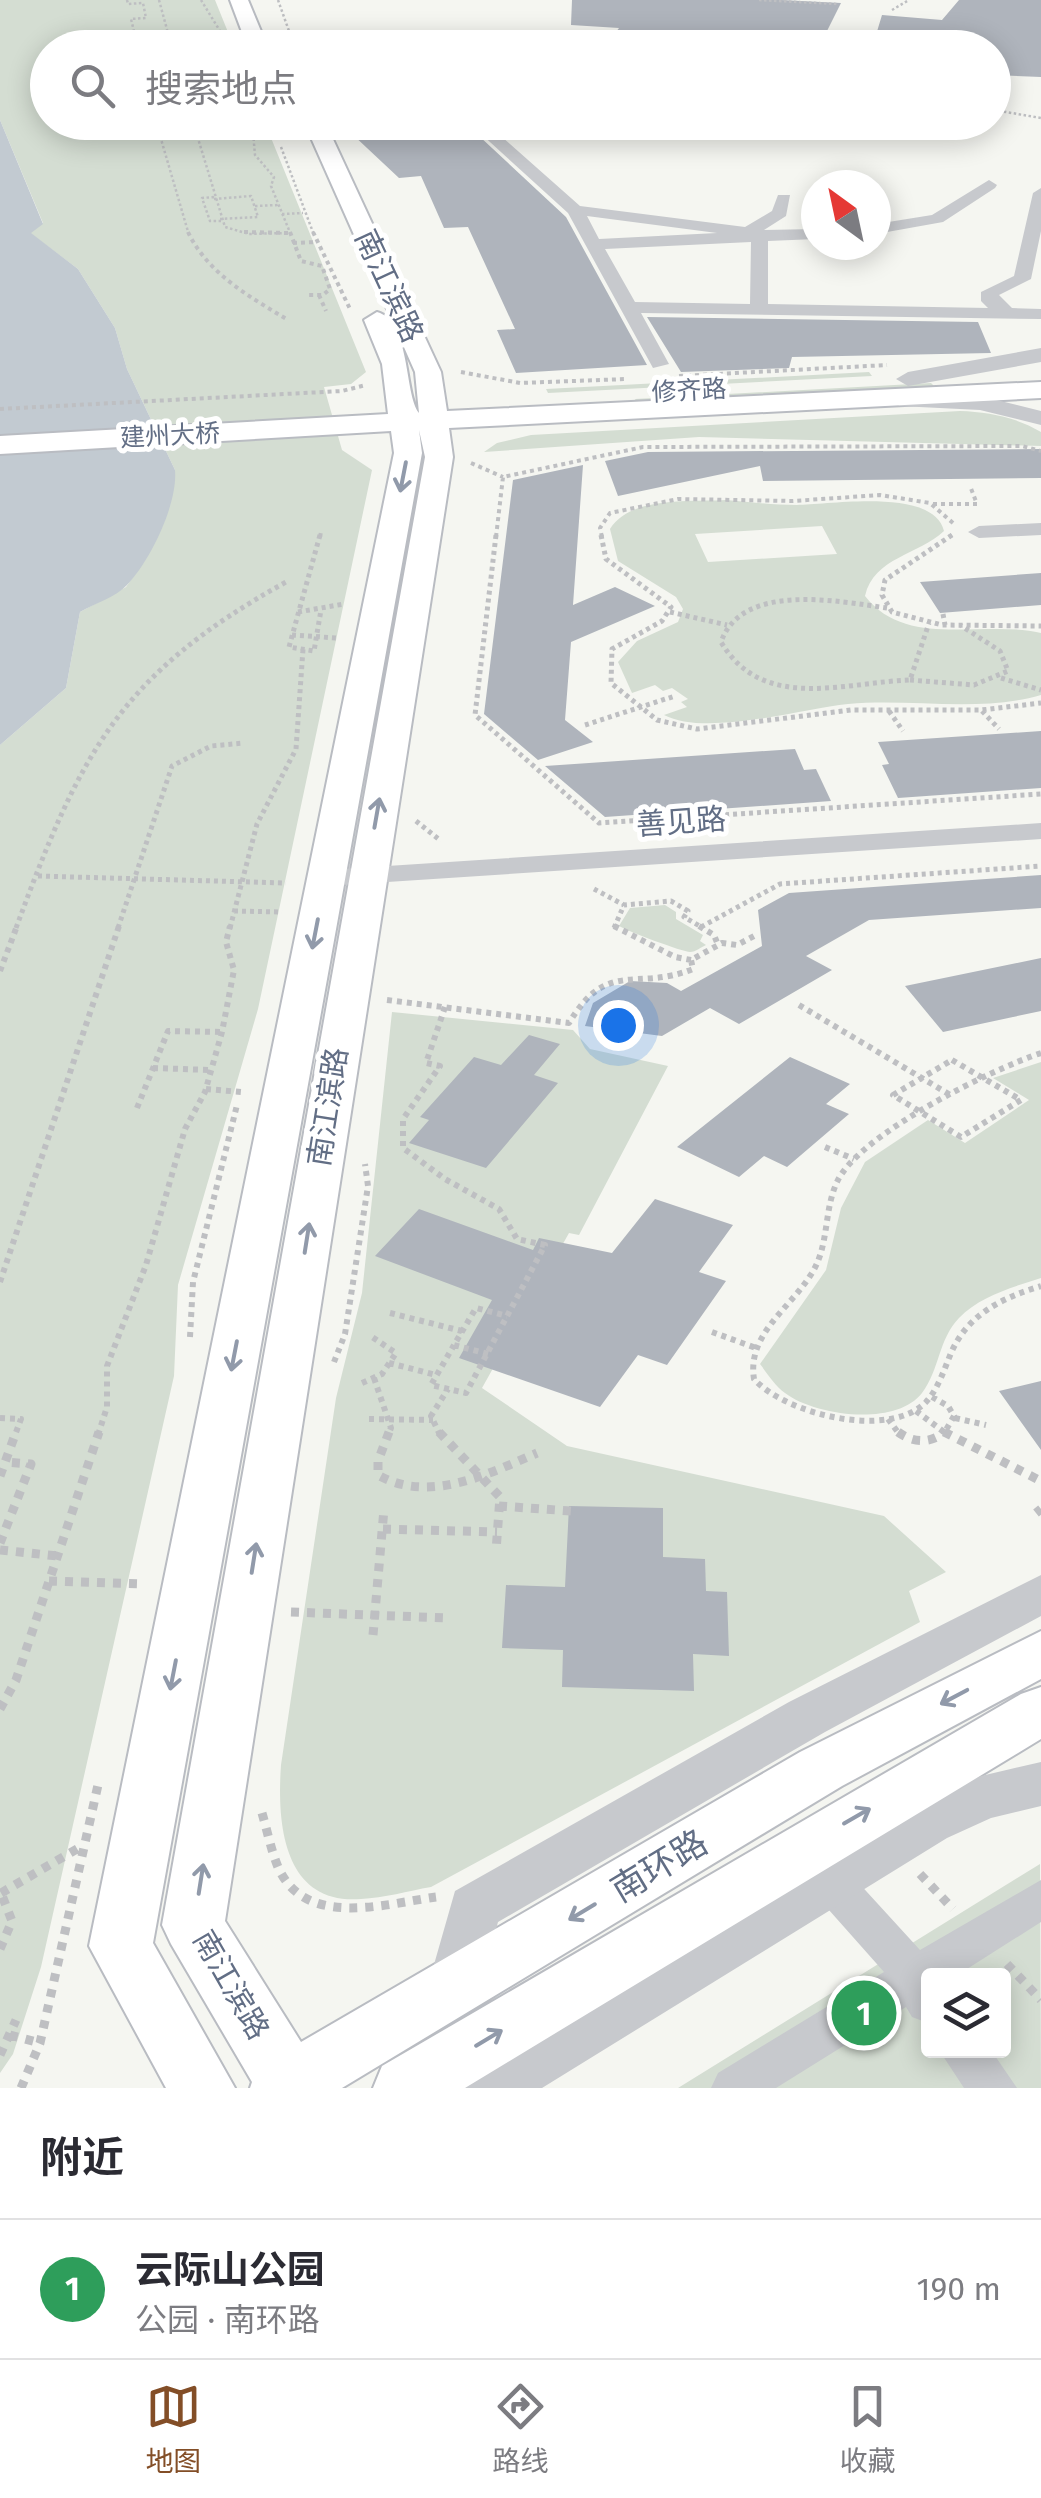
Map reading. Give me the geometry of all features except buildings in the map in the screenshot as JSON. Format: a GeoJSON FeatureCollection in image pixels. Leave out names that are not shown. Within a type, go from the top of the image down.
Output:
{"type":"FeatureCollection","features":[{"type":"Feature","properties":{"kind":"main road"},"geometry":{"type":"LineString","coordinates":[[240,0],[251,30]]}},
{"type":"Feature","properties":{"kind":"main road"},"geometry":{"type":"LineString","coordinates":[[261,0],[272,30]]}},
{"type":"Feature","properties":{"kind":"main road","name":"南江滨路"},"geometry":{"type":"LineString","coordinates":[[202,2088],[120,1946],[336,875],[439,456],[409,406],[428,372],[315,140]]}},
{"type":"Feature","properties":{"kind":"main road","name":"修齐路"},"geometry":{"type":"LineString","coordinates":[[336,409],[908,379],[1041,376]]}},
{"type":"Feature","properties":{"kind":"main road","name":"修齐路"},"geometry":{"type":"LineString","coordinates":[[409,406],[1041,390]]}},
{"type":"Feature","properties":{"kind":"main road","name":"建州大桥"},"geometry":{"type":"LineString","coordinates":[[0,428],[336,409]]}},
{"type":"Feature","properties":{"kind":"main road","name":"建州大桥"},"geometry":{"type":"LineString","coordinates":[[0,445],[336,409]]}},
{"type":"Feature","properties":{"kind":"main road","name":"南江滨路"},"geometry":{"type":"LineString","coordinates":[[288,2087],[193,1924],[336,875]]}},
{"type":"Feature","properties":{"kind":"main road","name":"南环路"},"geometry":{"type":"LineString","coordinates":[[288,2087],[822,1768],[1041,1653]]}},
{"type":"Feature","properties":{"kind":"main road","name":"南环路"},"geometry":{"type":"LineString","coordinates":[[406,2088],[816,1864],[1041,1710]]}},
{"type":"Feature","properties":{"kind":"street"},"geometry":{"type":"LineString","coordinates":[[495,140],[575,210],[660,364]]}},
{"type":"Feature","properties":{"kind":"street"},"geometry":{"type":"LineString","coordinates":[[891,227],[922,223],[955,210],[991,187]]}},
{"type":"Feature","properties":{"kind":"street"},"geometry":{"type":"LineString","coordinates":[[1006,312],[990,300],[990,292],[1022,280],[1036,193]]}},
{"type":"Feature","properties":{"kind":"street"},"geometry":{"type":"LineString","coordinates":[[760,306],[764,236],[780,213],[784,198]]}},
{"type":"Feature","properties":{"kind":"street"},"geometry":{"type":"LineString","coordinates":[[575,210],[801,239]]}},
{"type":"Feature","properties":{"kind":"street"},"geometry":{"type":"LineString","coordinates":[[593,244],[764,236]]}},
{"type":"Feature","properties":{"kind":"street"},"geometry":{"type":"LineString","coordinates":[[628,307],[760,306],[1041,314]]}},
{"type":"Feature","properties":{"kind":"street"},"geometry":{"type":"LineString","coordinates":[[908,379],[1041,356]]}},
{"type":"Feature","properties":{"kind":"street"},"geometry":{"type":"LineString","coordinates":[[861,396],[980,403],[1041,418]]}},
{"type":"Feature","properties":{"kind":"street"},"geometry":{"type":"LineString","coordinates":[[979,532],[1041,529]]}},
{"type":"Feature","properties":{"kind":"street","name":"善见路"},"geometry":{"type":"LineString","coordinates":[[336,875],[1041,818]]}},
{"type":"Feature","properties":{"kind":"street","name":"善见路"},"geometry":{"type":"LineString","coordinates":[[336,875],[1041,831]]}},
{"type":"Feature","properties":{"kind":"street"},"geometry":{"type":"LineString","coordinates":[[455,1989],[474,1908],[807,1717],[1041,1594]]}},
{"type":"Feature","properties":{"kind":"street"},"geometry":{"type":"LineString","coordinates":[[490,2088],[816,1864],[982,1798],[1041,1784]]}},
{"type":"Feature","properties":{"kind":"street"},"geometry":{"type":"LineString","coordinates":[[734,2088],[921,1990],[816,1864]]}},
{"type":"Feature","properties":{"kind":"street"},"geometry":{"type":"LineString","coordinates":[[950,1968],[1041,1898]]}},
{"type":"Feature","properties":{"kind":"street"},"geometry":{"type":"LineString","coordinates":[[969,2058],[993,2088]]}},
{"type":"Feature","properties":{"kind":"path"},"geometry":{"type":"LineString","coordinates":[[127,0],[128,4],[142,4],[146,18],[131,18],[134,30]]}},
{"type":"Feature","properties":{"kind":"path"},"geometry":{"type":"LineString","coordinates":[[159,0],[167,30]]}},
{"type":"Feature","properties":{"kind":"path"},"geometry":{"type":"LineString","coordinates":[[201,0],[220,30]]}},
{"type":"Feature","properties":{"kind":"path"},"geometry":{"type":"LineString","coordinates":[[278,0],[289,30]]}},
{"type":"Feature","properties":{"kind":"path"},"geometry":{"type":"LineString","coordinates":[[759,0],[835,3]]}},
{"type":"Feature","properties":{"kind":"path"},"geometry":{"type":"LineString","coordinates":[[892,10],[909,0]]}},
{"type":"Feature","properties":{"kind":"path"},"geometry":{"type":"LineString","coordinates":[[1011,113],[1041,118]]}},
{"type":"Feature","properties":{"kind":"path"},"geometry":{"type":"LineString","coordinates":[[161,140],[190,244],[233,286],[288,320]]}},
{"type":"Feature","properties":{"kind":"path"},"geometry":{"type":"LineString","coordinates":[[198,140],[225,227],[250,234],[289,232]]}},
{"type":"Feature","properties":{"kind":"path"},"geometry":{"type":"LineString","coordinates":[[254,140],[255,155],[274,177]]}},
{"type":"Feature","properties":{"kind":"path"},"geometry":{"type":"LineString","coordinates":[[303,140],[290,176],[303,213],[350,310]]}},
{"type":"Feature","properties":{"kind":"path"},"geometry":{"type":"LineString","coordinates":[[274,177],[290,176]]}},
{"type":"Feature","properties":{"kind":"path"},"geometry":{"type":"LineString","coordinates":[[274,177],[271,186],[300,261],[322,266],[330,289],[319,295],[306,295]]}},
{"type":"Feature","properties":{"kind":"path"},"geometry":{"type":"LineString","coordinates":[[251,196],[258,217],[210,222],[202,198],[214,198],[251,196]]}},
{"type":"Feature","properties":{"kind":"path"},"geometry":{"type":"LineString","coordinates":[[254,206],[278,205]]}},
{"type":"Feature","properties":{"kind":"path"},"geometry":{"type":"LineString","coordinates":[[282,214],[303,213]]}},
{"type":"Feature","properties":{"kind":"path"},"geometry":{"type":"LineString","coordinates":[[294,244],[318,242]]}},
{"type":"Feature","properties":{"kind":"path"},"geometry":{"type":"LineString","coordinates":[[319,295],[326,311]]}},
{"type":"Feature","properties":{"kind":"path"},"geometry":{"type":"LineString","coordinates":[[0,409],[336,409],[370,383],[409,406]]}},
{"type":"Feature","properties":{"kind":"path"},"geometry":{"type":"LineString","coordinates":[[481,448],[465,460],[504,477],[643,447],[1022,446],[1041,451]]}},
{"type":"Feature","properties":{"kind":"path"},"geometry":{"type":"LineString","coordinates":[[504,477],[474,715],[599,823],[1041,794]]}},
{"type":"Feature","properties":{"kind":"path"},"geometry":{"type":"LineString","coordinates":[[670,612],[664,600],[606,559],[600,528],[610,513],[658,500],[712,496],[793,501],[882,496],[932,504],[977,504],[970,486]]}},
{"type":"Feature","properties":{"kind":"path"},"geometry":{"type":"LineString","coordinates":[[888,608],[882,588],[891,573],[952,534],[955,527],[932,504]]}},
{"type":"Feature","properties":{"kind":"path"},"geometry":{"type":"LineString","coordinates":[[321,532],[289,647],[314,650],[321,610]]}},
{"type":"Feature","properties":{"kind":"path"},"geometry":{"type":"LineString","coordinates":[[0,971],[77,778],[96,741],[175,658],[224,618],[286,582]]}},
{"type":"Feature","properties":{"kind":"path"},"geometry":{"type":"LineString","coordinates":[[960,625],[1008,662],[1008,671],[1000,678],[961,687],[910,680],[842,691],[795,691],[774,685],[728,656],[721,642],[728,624],[754,608],[803,600],[888,608],[928,624],[1041,626]]}},
{"type":"Feature","properties":{"kind":"path"},"geometry":{"type":"LineString","coordinates":[[298,612],[350,603]]}},
{"type":"Feature","properties":{"kind":"path"},"geometry":{"type":"LineString","coordinates":[[670,612],[728,624]]}},
{"type":"Feature","properties":{"kind":"path"},"geometry":{"type":"LineString","coordinates":[[670,612],[662,622],[620,641],[608,658],[611,683],[656,720],[697,729],[851,710],[980,710],[1041,703]]}},
{"type":"Feature","properties":{"kind":"path"},"geometry":{"type":"LineString","coordinates":[[943,614],[946,625]]}},
{"type":"Feature","properties":{"kind":"path"},"geometry":{"type":"LineString","coordinates":[[910,680],[928,624]]}},
{"type":"Feature","properties":{"kind":"path"},"geometry":{"type":"LineString","coordinates":[[292,634],[343,638]]}},
{"type":"Feature","properties":{"kind":"path"},"geometry":{"type":"LineString","coordinates":[[0,1709],[16,1680],[107,1407],[107,1366],[146,1264],[185,1129],[212,1070],[234,970],[226,942],[257,824],[296,749],[303,649]]}},
{"type":"Feature","properties":{"kind":"path"},"geometry":{"type":"LineString","coordinates":[[1000,678],[1041,690]]}},
{"type":"Feature","properties":{"kind":"path"},"geometry":{"type":"LineString","coordinates":[[842,691],[851,710]]}},
{"type":"Feature","properties":{"kind":"path"},"geometry":{"type":"LineString","coordinates":[[585,725],[675,696]]}},
{"type":"Feature","properties":{"kind":"path"},"geometry":{"type":"LineString","coordinates":[[888,710],[902,731]]}},
{"type":"Feature","properties":{"kind":"path"},"geometry":{"type":"LineString","coordinates":[[980,710],[999,730]]}},
{"type":"Feature","properties":{"kind":"path"},"geometry":{"type":"LineString","coordinates":[[0,1282],[172,766],[211,746],[244,743]]}},
{"type":"Feature","properties":{"kind":"path"},"geometry":{"type":"LineString","coordinates":[[412,812],[420,828],[452,844]]}},
{"type":"Feature","properties":{"kind":"path"},"geometry":{"type":"LineString","coordinates":[[701,927],[780,884],[1041,866]]}},
{"type":"Feature","properties":{"kind":"path"},"geometry":{"type":"LineString","coordinates":[[38,876],[242,881],[336,875]]}},
{"type":"Feature","properties":{"kind":"path"},"geometry":{"type":"LineString","coordinates":[[691,960],[613,928],[624,905],[671,901],[688,911],[684,917],[714,935],[718,945]]}},
{"type":"Feature","properties":{"kind":"path"},"geometry":{"type":"LineString","coordinates":[[234,912],[287,912]]}},
{"type":"Feature","properties":{"kind":"path"},"geometry":{"type":"LineString","coordinates":[[691,960],[718,945],[737,945],[756,934]]}},
{"type":"Feature","properties":{"kind":"path"},"geometry":{"type":"LineString","coordinates":[[381,984],[379,999],[569,1023],[581,997],[620,976],[674,979],[693,969],[691,960]]}},
{"type":"Feature","properties":{"kind":"path"},"geometry":{"type":"LineString","coordinates":[[799,1005],[952,1096]]}},
{"type":"Feature","properties":{"kind":"path"},"geometry":{"type":"LineString","coordinates":[[444,1007],[426,1063],[440,1066],[403,1119],[403,1148],[444,1179],[499,1209],[517,1239],[545,1245],[508,1316],[488,1354],[466,1394],[431,1385],[476,1308],[508,1316]]}},
{"type":"Feature","properties":{"kind":"path"},"geometry":{"type":"LineString","coordinates":[[137,1108],[168,1030],[222,1032]]}},
{"type":"Feature","properties":{"kind":"path"},"geometry":{"type":"LineString","coordinates":[[1041,1053],[1008,1063],[854,1160],[831,1194],[819,1260],[756,1348],[752,1372],[785,1404],[816,1416],[853,1422],[916,1411],[932,1397],[966,1326],[988,1307],[1041,1286]]}},
{"type":"Feature","properties":{"kind":"path"},"geometry":{"type":"LineString","coordinates":[[952,1060],[982,1078],[1021,1100],[961,1137],[893,1095],[952,1060]]}},
{"type":"Feature","properties":{"kind":"path"},"geometry":{"type":"LineString","coordinates":[[153,1068],[212,1070]]}},
{"type":"Feature","properties":{"kind":"path"},"geometry":{"type":"LineString","coordinates":[[206,1090],[242,1092]]}},
{"type":"Feature","properties":{"kind":"path"},"geometry":{"type":"LineString","coordinates":[[825,1147],[854,1160]]}},
{"type":"Feature","properties":{"kind":"path"},"geometry":{"type":"LineString","coordinates":[[333,1366],[345,1334],[368,1186],[364,1152]]}},
{"type":"Feature","properties":{"kind":"path"},"geometry":{"type":"LineString","coordinates":[[390,1313],[462,1331]]}},
{"type":"Feature","properties":{"kind":"path"},"geometry":{"type":"LineString","coordinates":[[712,1332],[756,1348]]}},
{"type":"Feature","properties":{"kind":"path"},"geometry":{"type":"LineString","coordinates":[[362,1384],[374,1378],[396,1353],[372,1338]]}},
{"type":"Feature","properties":{"kind":"path"},"geometry":{"type":"LineString","coordinates":[[454,1345],[488,1354]]}},
{"type":"Feature","properties":{"kind":"path"},"geometry":{"type":"LineString","coordinates":[[389,1363],[437,1376]]}},
{"type":"Feature","properties":{"kind":"path"},"geometry":{"type":"LineString","coordinates":[[374,1378],[391,1428],[378,1461],[378,1476],[390,1486],[412,1490],[480,1477],[537,1453]]}},
{"type":"Feature","properties":{"kind":"path"},"geometry":{"type":"LineString","coordinates":[[448,1389],[432,1416],[441,1438],[500,1497],[496,1551]]}},
{"type":"Feature","properties":{"kind":"path"},"geometry":{"type":"LineString","coordinates":[[888,1418],[902,1435],[931,1441],[949,1432],[955,1418],[950,1408],[932,1397]]}},
{"type":"Feature","properties":{"kind":"path"},"geometry":{"type":"LineString","coordinates":[[916,1411],[926,1422],[1041,1481]]}},
{"type":"Feature","properties":{"kind":"path"},"geometry":{"type":"LineString","coordinates":[[0,1418],[21,1419],[0,1476]]}},
{"type":"Feature","properties":{"kind":"path"},"geometry":{"type":"LineString","coordinates":[[955,1418],[986,1425]]}},
{"type":"Feature","properties":{"kind":"path"},"geometry":{"type":"LineString","coordinates":[[369,1419],[434,1420]]}},
{"type":"Feature","properties":{"kind":"path"},"geometry":{"type":"LineString","coordinates":[[365,1460],[378,1461]]}},
{"type":"Feature","properties":{"kind":"path"},"geometry":{"type":"LineString","coordinates":[[5,1462],[30,1464],[0,1547],[58,1556]]}},
{"type":"Feature","properties":{"kind":"path"},"geometry":{"type":"LineString","coordinates":[[498,1506],[571,1511]]}},
{"type":"Feature","properties":{"kind":"path"},"geometry":{"type":"LineString","coordinates":[[373,1635],[384,1509]]}},
{"type":"Feature","properties":{"kind":"path"},"geometry":{"type":"LineString","coordinates":[[382,1529],[497,1532]]}},
{"type":"Feature","properties":{"kind":"path"},"geometry":{"type":"LineString","coordinates":[[49,1581],[143,1584]]}},
{"type":"Feature","properties":{"kind":"path"},"geometry":{"type":"LineString","coordinates":[[287,1630],[292,1592]]}},
{"type":"Feature","properties":{"kind":"path"},"geometry":{"type":"LineString","coordinates":[[290,1612],[448,1618]]}},
{"type":"Feature","properties":{"kind":"path"},"geometry":{"type":"LineString","coordinates":[[261,1810],[279,1870],[306,1901],[345,1909],[395,1906],[452,1892]]}},
{"type":"Feature","properties":{"kind":"path"},"geometry":{"type":"LineString","coordinates":[[0,1949],[13,1923],[10,1901],[0,1893],[84,1845]]}},
{"type":"Feature","properties":{"kind":"path"},"geometry":{"type":"LineString","coordinates":[[0,2056],[16,2020]]}},
{"type":"Feature","properties":{"kind":"path"},"geometry":{"type":"LineString","coordinates":[[5,2041],[40,2042]]}},
{"type":"Feature","properties":{"kind":"shaded area"},"geometry":{"type":"Polygon","coordinates":[[[0,0],[215,0],[227,30],[30,30],[30,140],[272,140],[366,372],[351,384],[324,387],[342,450],[372,470],[258,1009],[178,1285],[174,1376],[41,1967],[13,2054],[0,2073],[0,745],[66,688],[80,612],[126,587],[147,557],[175,470],[127,369],[115,328],[78,269],[30,233],[43,223],[0,120],[0,0]]]}},
{"type":"Feature","properties":{"kind":"shaded area"},"geometry":{"type":"Polygon","coordinates":[[[0,120],[43,224],[31,233],[78,269],[115,328],[127,369],[175,470],[175,483],[161,530],[136,574],[111,597],[80,612],[66,688],[0,745],[0,120]]]}},
{"type":"Feature","properties":{"kind":"shaded area"},"geometry":{"type":"Polygon","coordinates":[[[869,372],[872,376],[548,393],[546,389],[869,372]]]}},
{"type":"Feature","properties":{"kind":"shaded area"},"geometry":{"type":"Polygon","coordinates":[[[931,383],[935,387],[638,404],[635,399],[931,383]]]}},
{"type":"Feature","properties":{"kind":"shaded area"},"geometry":{"type":"Polygon","coordinates":[[[960,411],[1022,423],[1041,432],[1041,446],[699,437],[484,452],[497,443],[531,435],[960,411]]]}},
{"type":"Feature","properties":{"kind":"shaded area"},"geometry":{"type":"Polygon","coordinates":[[[726,500],[797,505],[901,503],[936,517],[944,531],[887,565],[870,583],[865,596],[882,613],[924,628],[1041,633],[1041,695],[993,703],[848,704],[728,723],[682,721],[664,715],[687,707],[681,702],[688,699],[672,688],[663,691],[655,685],[632,693],[618,662],[637,641],[678,622],[683,609],[676,597],[618,561],[610,529],[619,518],[646,506],[726,500]],[[822,526],[695,534],[708,562],[837,554],[822,526]]]}},
{"type":"Feature","properties":{"kind":"shaded area"},"geometry":{"type":"Polygon","coordinates":[[[665,905],[676,912],[676,919],[703,935],[700,941],[706,945],[685,951],[619,926],[630,908],[665,905]]]}},
{"type":"Feature","properties":{"kind":"shaded area"},"geometry":{"type":"Polygon","coordinates":[[[392,1012],[573,1030],[590,1049],[668,1066],[579,1235],[569,1233],[482,1388],[567,1446],[884,1516],[946,1572],[909,1591],[920,1622],[431,1887],[361,1899],[335,1897],[315,1888],[300,1874],[284,1834],[280,1787],[336,1398],[362,1293],[392,1012]]]}},
{"type":"Feature","properties":{"kind":"shaded area"},"geometry":{"type":"Polygon","coordinates":[[[1041,1062],[1041,1278],[987,1298],[967,1310],[947,1336],[928,1384],[910,1404],[894,1411],[855,1414],[815,1407],[785,1393],[760,1364],[826,1270],[841,1208],[865,1162],[928,1120],[965,1143],[1029,1100],[993,1078],[1041,1062]]]}},
{"type":"Feature","properties":{"kind":"shaded area"},"geometry":{"type":"Polygon","coordinates":[[[1040,1864],[1041,2088],[678,2088],[1040,1864]]]}},
{"type":"Feature","properties":{"kind":"place","name":"云际山公园"},"geometry":{"type":"Point","coordinates":[864,2013]}}]}
